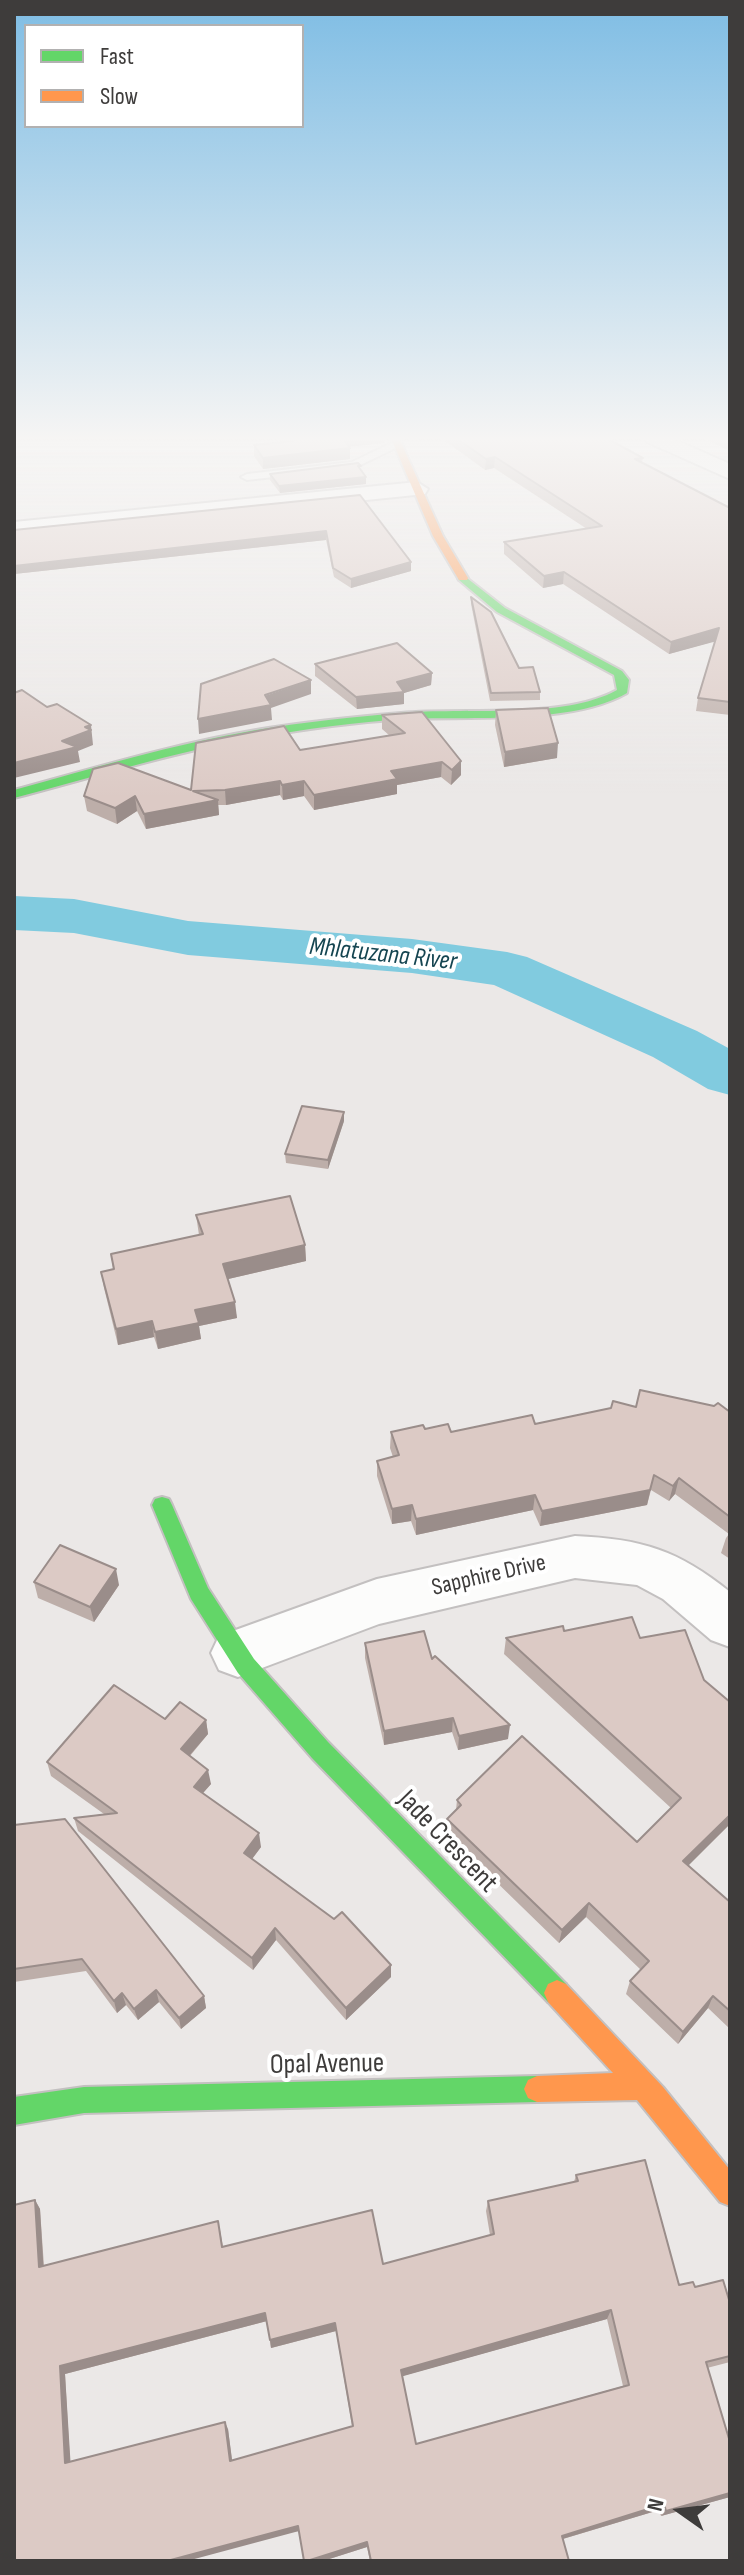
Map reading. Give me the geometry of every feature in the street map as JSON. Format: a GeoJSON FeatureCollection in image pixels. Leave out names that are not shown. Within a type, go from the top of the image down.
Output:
{"type":"FeatureCollection","features":[{"type":"Feature","properties":{"kind":"street"},"geometry":{"type":"LineString","coordinates":[[14,794],[152,756],[321,723],[406,715],[549,710],[593,705],[623,691],[623,680],[618,673],[495,605],[469,585],[453,558]]}},
{"type":"Feature","properties":{"kind":"street","name":"Jade Crescent"},"geometry":{"type":"LineString","coordinates":[[162,1505],[183,1562],[205,1606],[301,1732],[642,2086],[730,2192]]}},
{"type":"Feature","properties":{"kind":"street","name":"Sapphire Drive"},"geometry":{"type":"LineString","coordinates":[[238,1653],[377,1602],[575,1557],[617,1559],[647,1565],[681,1583],[730,1624]]}},
{"type":"Feature","properties":{"kind":"street","name":"Opal Avenue"},"geometry":{"type":"LineString","coordinates":[[14,2111],[84,2100],[642,2086]]}},
{"type":"Feature","properties":{"kind":"building"},"geometry":{"type":"Polygon","coordinates":[[[14,558],[84,558],[14,566],[14,558]]]}},
{"type":"Feature","properties":{"kind":"building"},"geometry":{"type":"Polygon","coordinates":[[[331,558],[408,558],[411,562],[351,579],[333,568],[331,558]]]}},
{"type":"Feature","properties":{"kind":"building"},"geometry":{"type":"Polygon","coordinates":[[[523,558],[730,558],[730,702],[698,698],[719,628],[671,642],[564,572],[544,576],[523,558]]]}},
{"type":"Feature","properties":{"kind":"building"},"geometry":{"type":"Polygon","coordinates":[[[471,597],[491,612],[519,668],[533,667],[540,692],[491,693],[471,597]]]}},
{"type":"Feature","properties":{"kind":"building"},"geometry":{"type":"Polygon","coordinates":[[[397,643],[432,673],[397,682],[404,692],[356,697],[315,664],[397,643]]]}},
{"type":"Feature","properties":{"kind":"building"},"geometry":{"type":"Polygon","coordinates":[[[274,659],[311,680],[265,695],[271,705],[198,719],[201,684],[274,659]]]}},
{"type":"Feature","properties":{"kind":"building"},"geometry":{"type":"Polygon","coordinates":[[[22,690],[47,707],[57,704],[91,725],[85,727],[91,730],[62,741],[77,747],[14,763],[14,693],[22,690]]]}},
{"type":"Feature","properties":{"kind":"building"},"geometry":{"type":"Polygon","coordinates":[[[548,708],[558,743],[505,752],[496,710],[548,708]]]}},
{"type":"Feature","properties":{"kind":"building"},"geometry":{"type":"Polygon","coordinates":[[[422,712],[461,761],[452,770],[442,762],[391,771],[397,779],[314,795],[304,781],[193,791],[218,800],[144,814],[135,796],[115,808],[84,796],[93,769],[118,763],[191,790],[196,743],[284,726],[300,750],[405,733],[382,715],[422,712]]]}},
{"type":"Feature","properties":{"kind":"building"},"geometry":{"type":"Polygon","coordinates":[[[302,1106],[344,1112],[328,1160],[285,1154],[302,1106]]]}},
{"type":"Feature","properties":{"kind":"building"},"geometry":{"type":"Polygon","coordinates":[[[290,1196],[305,1245],[223,1264],[235,1302],[195,1310],[199,1323],[155,1332],[152,1321],[116,1329],[101,1272],[114,1269],[111,1254],[203,1234],[196,1215],[290,1196]]]}},
{"type":"Feature","properties":{"kind":"building"},"geometry":{"type":"Polygon","coordinates":[[[640,1390],[714,1406],[718,1403],[730,1412],[730,1517],[679,1478],[673,1486],[654,1475],[650,1490],[542,1511],[535,1495],[416,1519],[412,1505],[392,1509],[377,1461],[399,1455],[391,1432],[423,1425],[425,1429],[448,1424],[451,1432],[532,1415],[535,1424],[611,1408],[613,1401],[636,1407],[640,1390]]]}},
{"type":"Feature","properties":{"kind":"building"},"geometry":{"type":"Polygon","coordinates":[[[60,1545],[116,1569],[90,1607],[34,1582],[60,1545]]]}},
{"type":"Feature","properties":{"kind":"building"},"geometry":{"type":"Polygon","coordinates":[[[632,1617],[640,1638],[685,1630],[704,1680],[730,1702],[730,1815],[683,1861],[730,1902],[730,2011],[713,1996],[683,2032],[630,1981],[649,1961],[589,1903],[562,1930],[447,1819],[461,1805],[457,1800],[522,1736],[637,1842],[681,1798],[506,1638],[563,1626],[564,1631],[632,1617]]]}},
{"type":"Feature","properties":{"kind":"building"},"geometry":{"type":"Polygon","coordinates":[[[424,1631],[432,1659],[435,1656],[510,1725],[459,1736],[453,1718],[384,1731],[365,1643],[424,1631]]]}},
{"type":"Feature","properties":{"kind":"building"},"geometry":{"type":"Polygon","coordinates":[[[114,1685],[165,1719],[180,1702],[206,1720],[181,1749],[208,1770],[194,1787],[259,1833],[244,1853],[334,1919],[342,1912],[391,1965],[346,2008],[275,1928],[252,1958],[74,1818],[117,1813],[47,1762],[114,1685]]]}},
{"type":"Feature","properties":{"kind":"building"},"geometry":{"type":"Polygon","coordinates":[[[65,1819],[204,1996],[179,2018],[156,1990],[134,2009],[122,1993],[114,2001],[82,1959],[14,1969],[14,1825],[65,1819]]]}},
{"type":"Feature","properties":{"kind":"building"},"geometry":{"type":"Polygon","coordinates":[[[645,2160],[679,2285],[693,2282],[695,2287],[723,2280],[730,2303],[730,2356],[706,2362],[730,2442],[730,2493],[666,2511],[664,2504],[562,2536],[569,2561],[371,2561],[367,2542],[304,2561],[298,2526],[167,2561],[14,2561],[14,2205],[35,2200],[39,2267],[218,2221],[222,2247],[372,2210],[383,2264],[494,2234],[488,2201],[578,2181],[576,2175],[645,2160]],[[611,2310],[401,2370],[416,2444],[629,2385],[611,2310]],[[265,2313],[60,2366],[65,2463],[225,2422],[230,2461],[353,2426],[335,2323],[270,2340],[265,2313]]]}},
{"type":"Feature","properties":{"kind":"waterway","name":"Mhlatuzana River"},"geometry":{"type":"LineString","coordinates":[[14,913],[74,916],[188,938],[412,956],[507,969],[675,1044],[730,1075]]}},
{"type":"Feature","properties":{"kind":"traffic: fast"},"geometry":{"type":"LineString","coordinates":[[14,794],[149,757],[256,734],[402,716],[561,710],[607,700],[623,691],[623,680],[618,673],[501,610],[463,578]]}},
{"type":"Feature","properties":{"kind":"traffic: fast"},"geometry":{"type":"LineString","coordinates":[[162,1505],[199,1593],[246,1666],[320,1750],[557,1993]]}},
{"type":"Feature","properties":{"kind":"traffic: fast"},"geometry":{"type":"LineString","coordinates":[[14,2111],[84,2100],[537,2089]]}},
{"type":"Feature","properties":{"kind":"traffic: slow"},"geometry":{"type":"LineString","coordinates":[[451,558],[463,578]]}},
{"type":"Feature","properties":{"kind":"traffic: slow"},"geometry":{"type":"LineString","coordinates":[[557,1993],[653,2097],[730,2192]]}},
{"type":"Feature","properties":{"kind":"traffic: slow"},"geometry":{"type":"LineString","coordinates":[[537,2089],[642,2086]]}}]}
